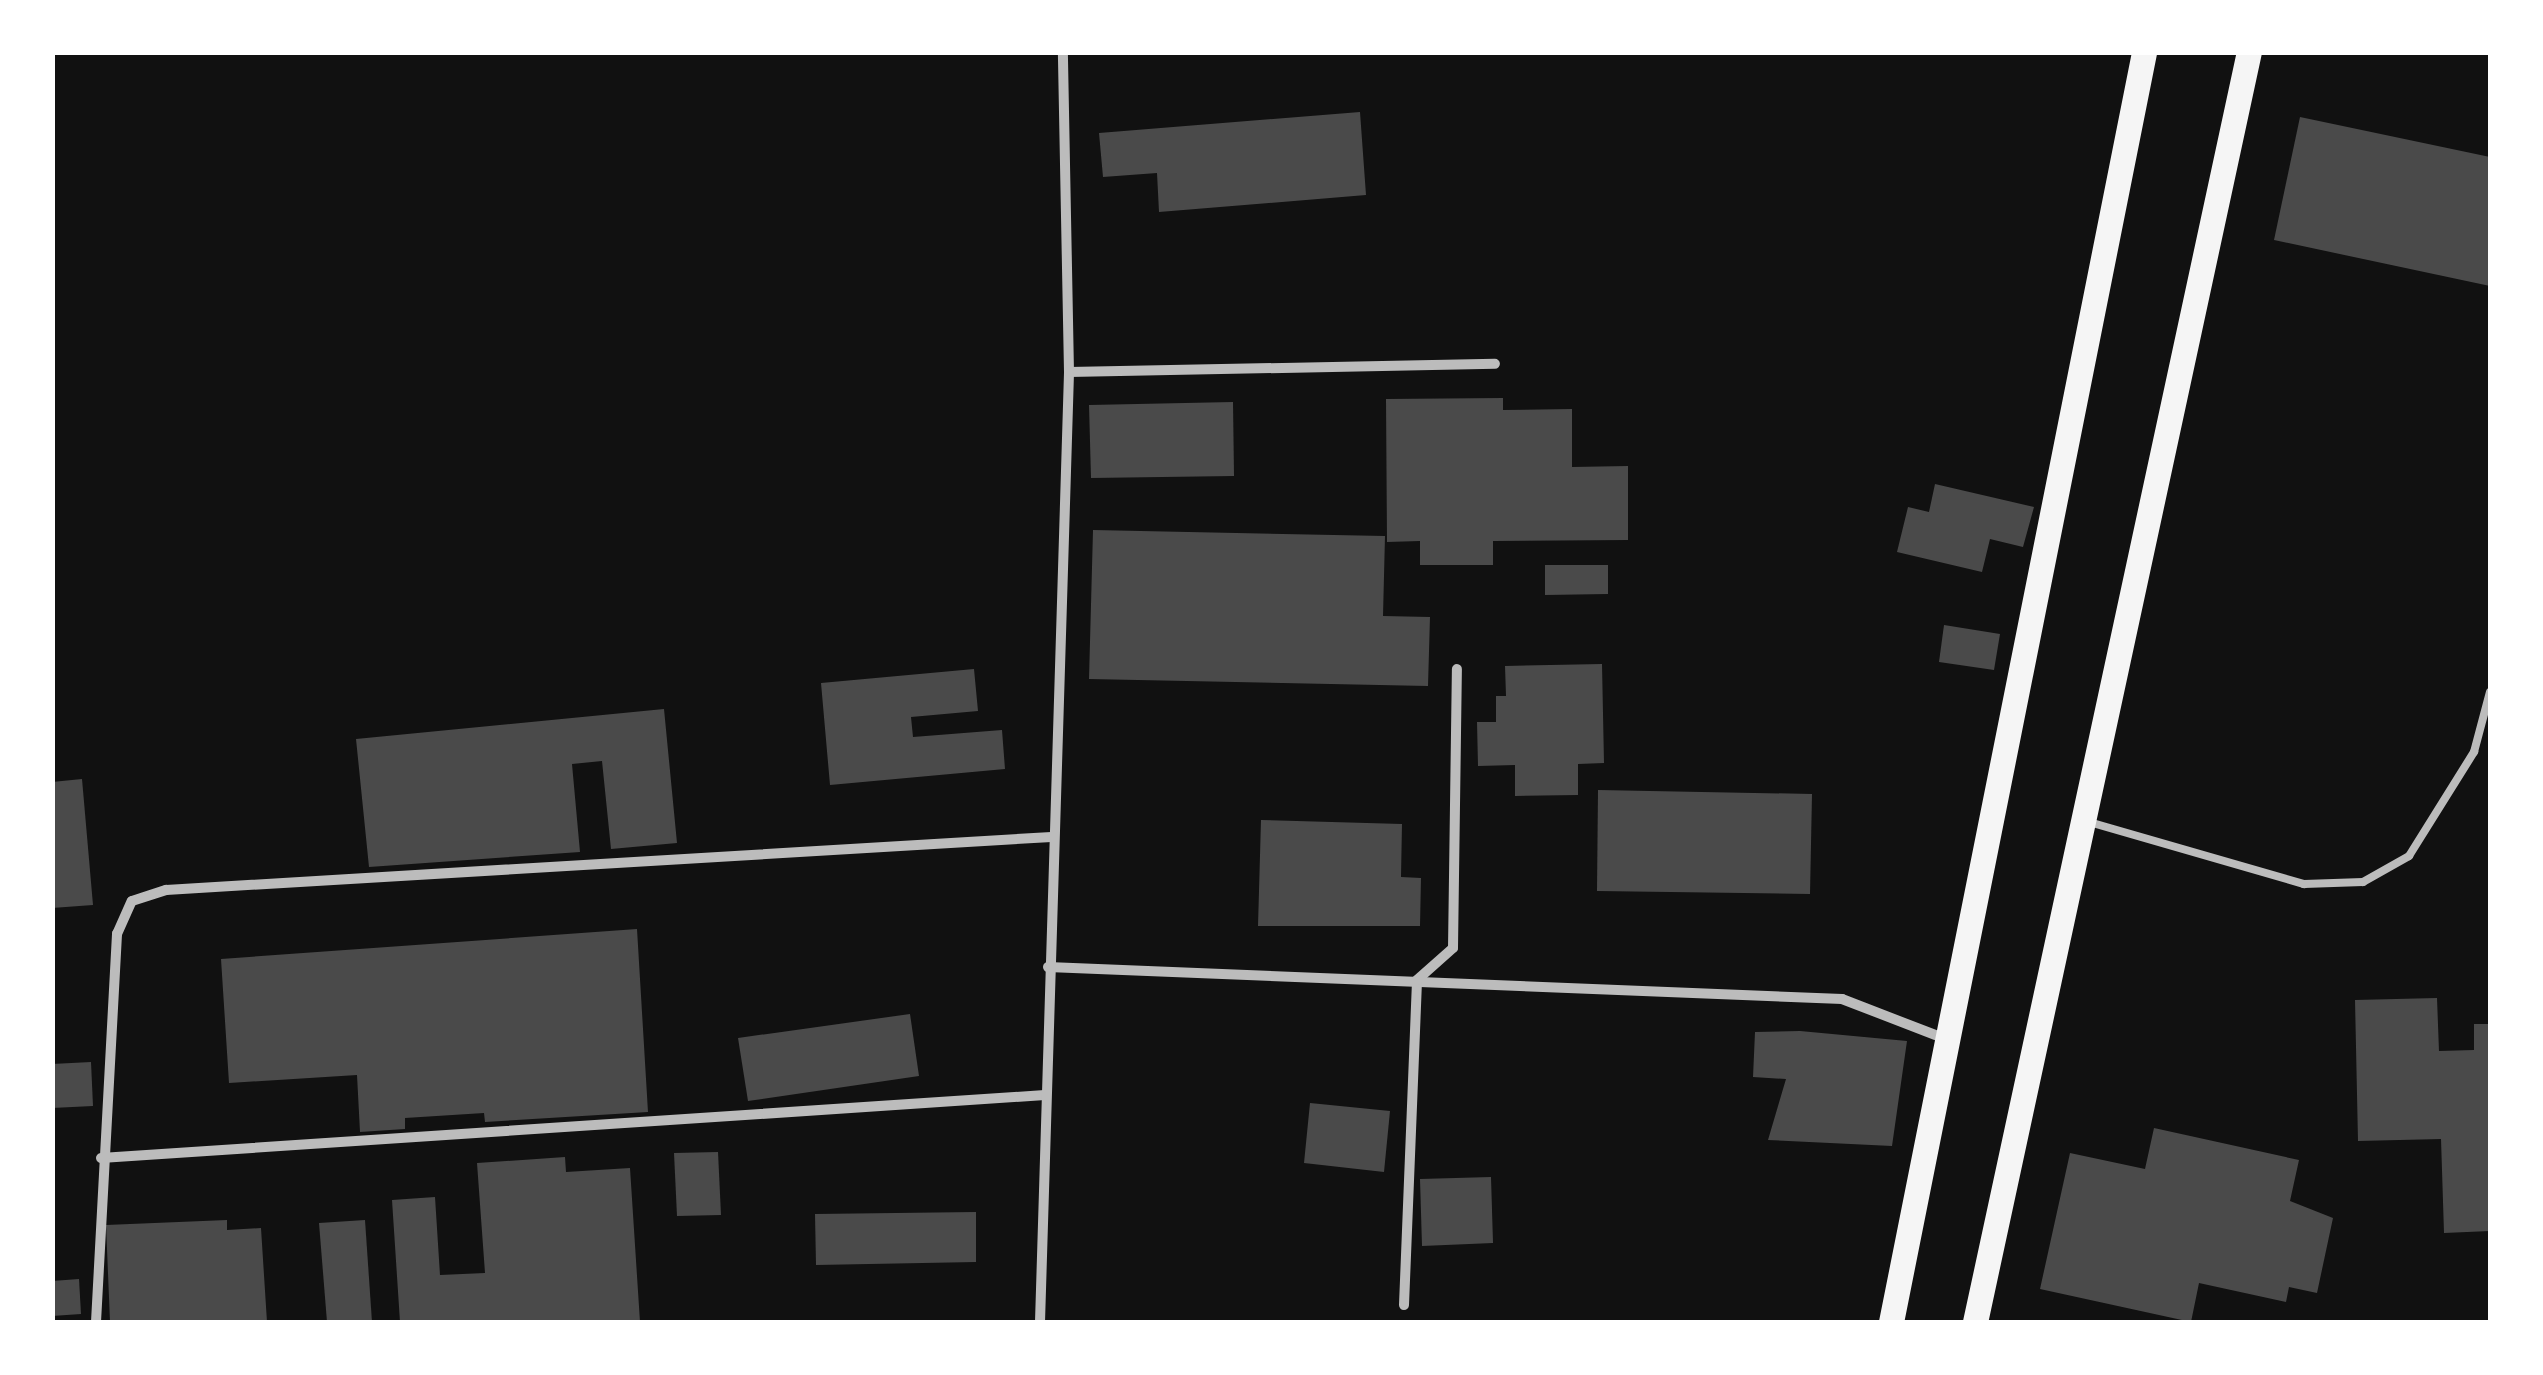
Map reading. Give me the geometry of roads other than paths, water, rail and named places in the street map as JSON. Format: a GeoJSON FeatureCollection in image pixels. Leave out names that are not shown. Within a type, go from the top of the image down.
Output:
{"type":"FeatureCollection","features":[{"type":"Feature","properties":{"kind":"main road"},"geometry":{"type":"LineString","coordinates":[[1891,1322],[2144,52]]}},
{"type":"Feature","properties":{"kind":"main road"},"geometry":{"type":"LineString","coordinates":[[1974,1322],[2248,52]]}},
{"type":"Feature","properties":{"kind":"street"},"geometry":{"type":"LineString","coordinates":[[1040,1322],[1051,837],[1070,372],[1063,52]]}},
{"type":"Feature","properties":{"kind":"street"},"geometry":{"type":"LineString","coordinates":[[1070,372],[1495,364]]}},
{"type":"Feature","properties":{"kind":"street"},"geometry":{"type":"LineString","coordinates":[[1404,1305],[1416,980],[1453,948],[1457,669]]}},
{"type":"Feature","properties":{"kind":"street"},"geometry":{"type":"LineString","coordinates":[[96,1322],[101,1158],[117,934],[132,901],[166,890],[1051,837]]}},
{"type":"Feature","properties":{"kind":"street"},"geometry":{"type":"LineString","coordinates":[[1048,966],[1842,999],[1948,1040]]}},
{"type":"Feature","properties":{"kind":"street"},"geometry":{"type":"LineString","coordinates":[[101,1158],[1045,1095]]}},
{"type":"Feature","properties":{"kind":"lane"},"geometry":{"type":"LineString","coordinates":[[2084,820],[2304,884],[2363,882],[2409,856],[2474,752],[2490,692]]}}]}
